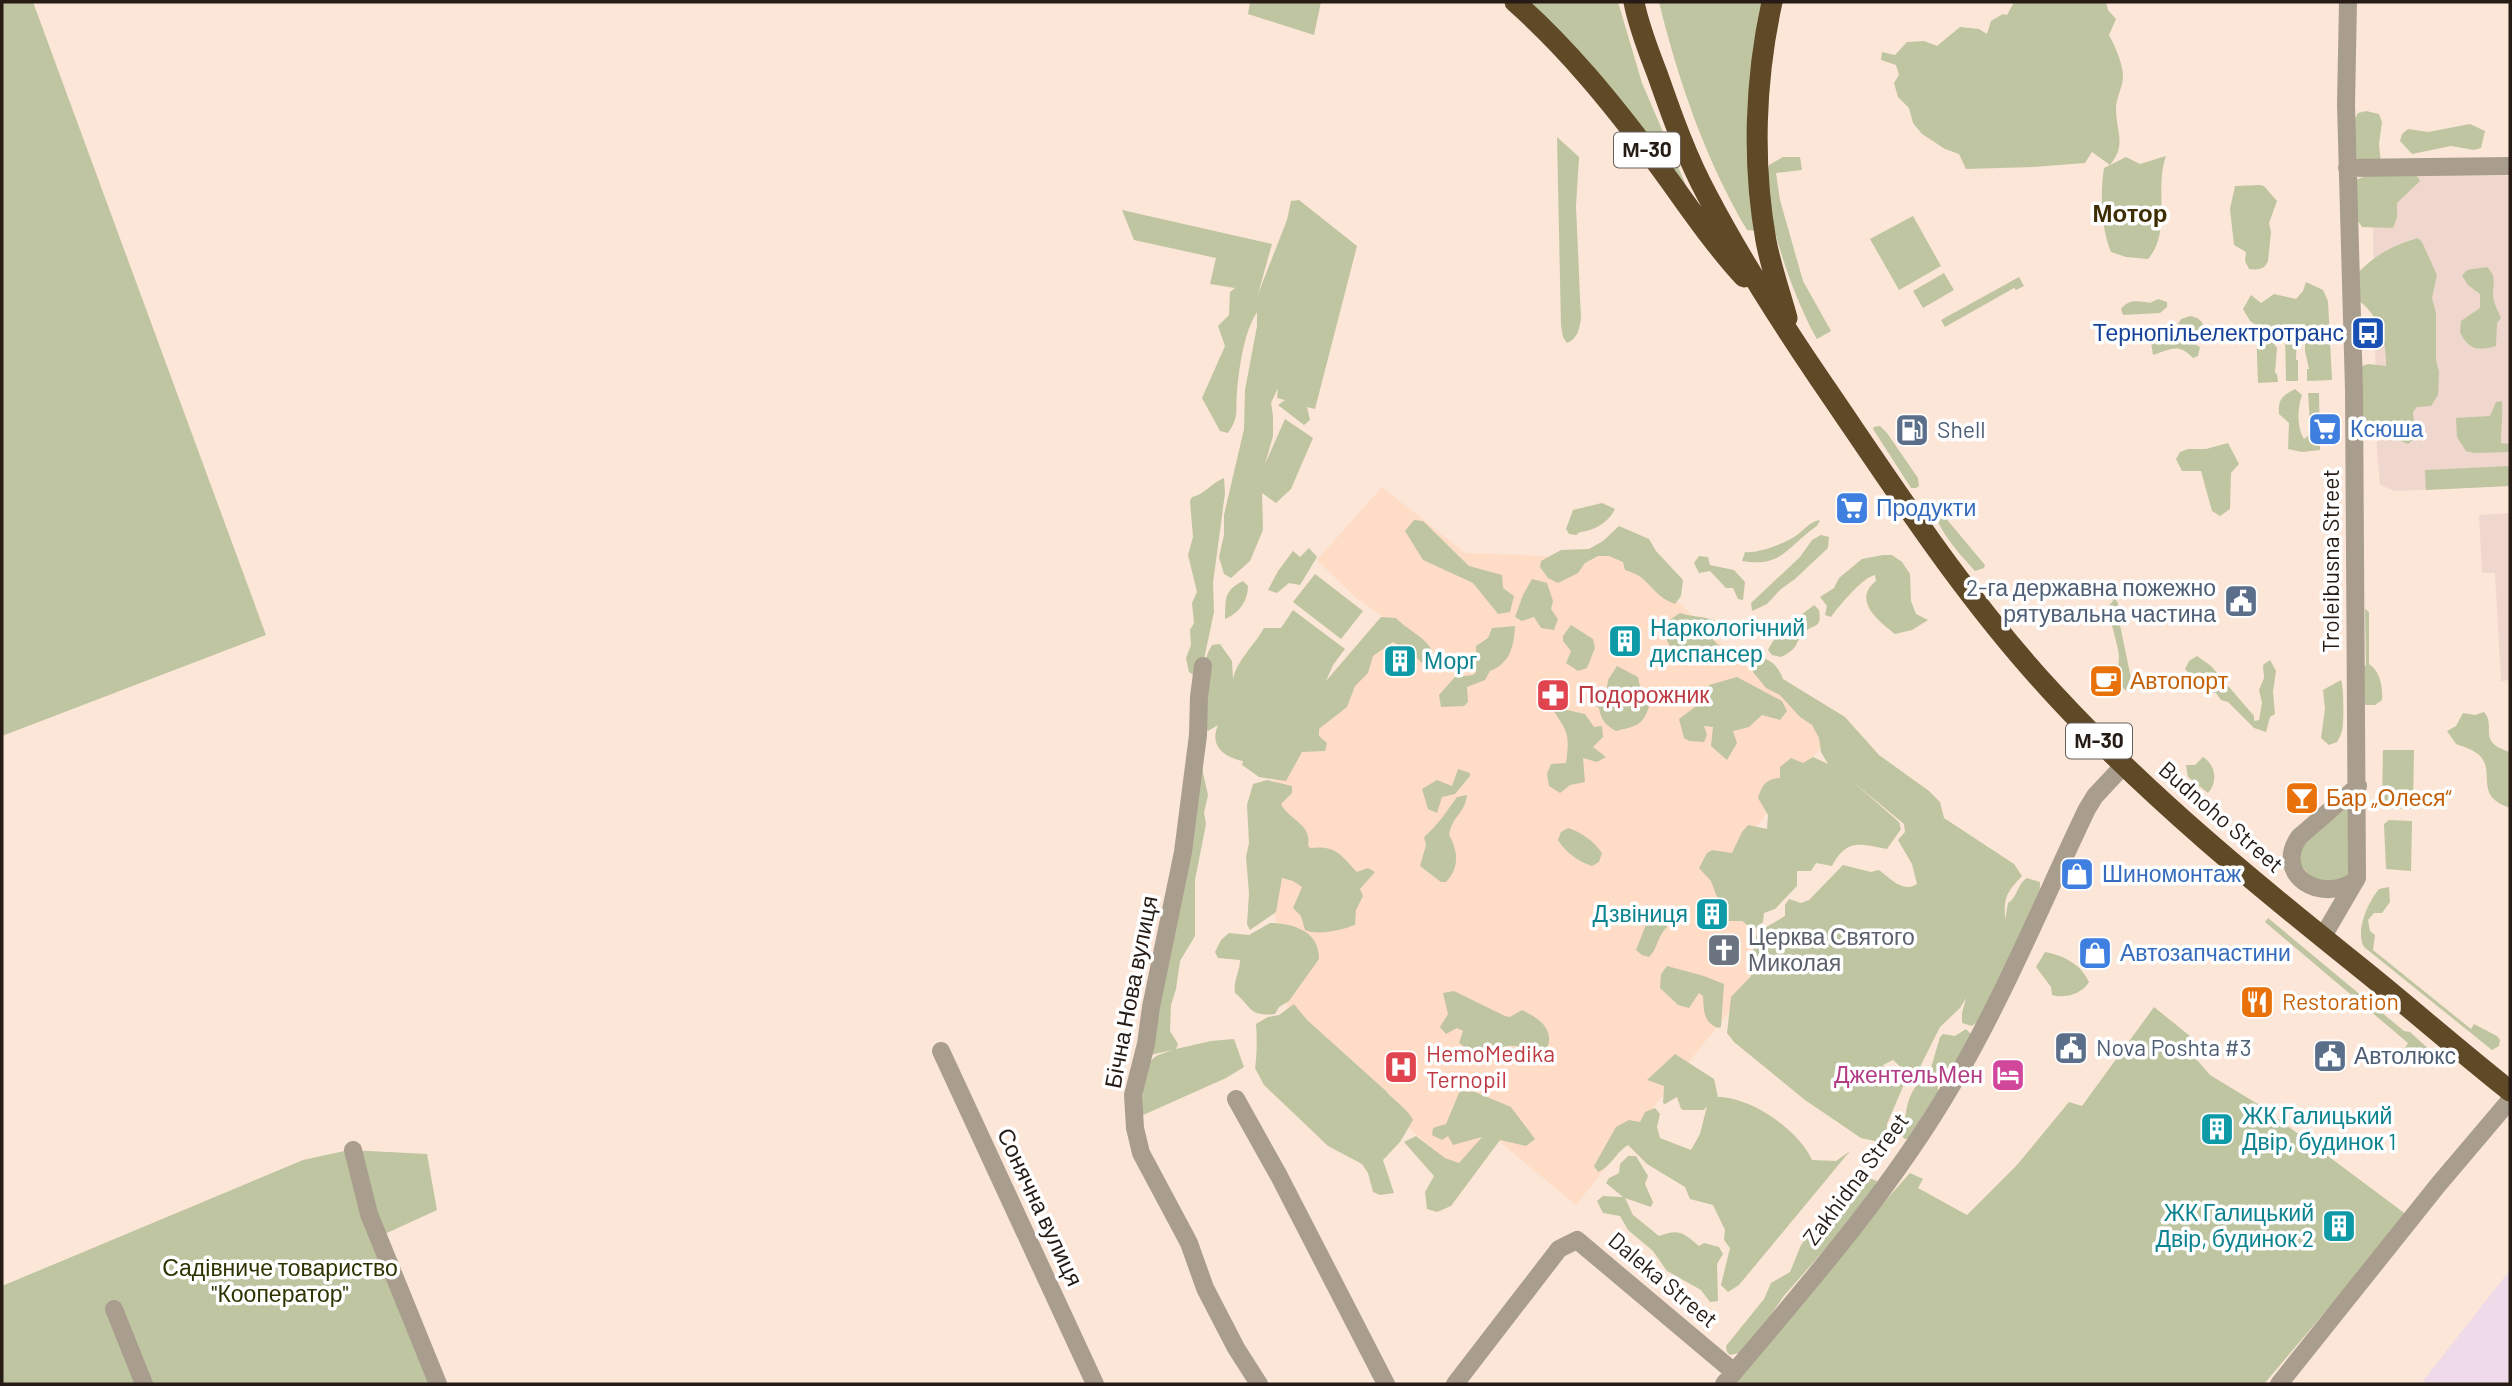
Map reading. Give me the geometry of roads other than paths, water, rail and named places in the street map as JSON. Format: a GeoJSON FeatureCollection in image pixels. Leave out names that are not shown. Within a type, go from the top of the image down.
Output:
{"type":"FeatureCollection","features":[{"type":"Feature","properties":{"kind":"highway","name":"М-30"},"geometry":{"type":"LineString","coordinates":[[1516,2],[1577,62],[1653,158],[1721,251],[1770,304]]}},
{"type":"Feature","properties":{"kind":"highway","name":"М-30"},"geometry":{"type":"LineString","coordinates":[[1634,2],[1637,20],[1668,105],[1706,193],[1792,337]]}},
{"type":"Feature","properties":{"kind":"highway"},"geometry":{"type":"LineString","coordinates":[[1772,2],[1762,55],[1756,122],[1766,240],[1792,337]]}},
{"type":"Feature","properties":{"kind":"highway","name":"Budnoho Street"},"geometry":{"type":"LineString","coordinates":[[1792,337],[1908,511],[1968,591],[2050,691],[2123,766],[2238,869],[2510,1091]]}},
{"type":"Feature","properties":{"kind":"street","name":"Troleibusna Street"},"geometry":{"type":"LineString","coordinates":[[2322,938],[2357,878],[2354,379],[2347,168],[2348,2]]}},
{"type":"Feature","properties":{"kind":"street"},"geometry":{"type":"LineString","coordinates":[[2347,168],[2510,166]]}},
{"type":"Feature","properties":{"kind":"street","name":"Бічна Нова вулиця"},"geometry":{"type":"LineString","coordinates":[[1203,666],[1198,735],[1183,852],[1151,1006],[1146,1044],[1133,1095],[1135,1128],[1141,1153],[1189,1243],[1205,1288],[1258,1384]]}},
{"type":"Feature","properties":{"kind":"street","name":"Zakhidna Street"},"geometry":{"type":"LineString","coordinates":[[1729,1378],[1890,1179],[1927,1125],[1953,1084],[2006,983],[2087,809],[2095,796],[2123,766]]}},
{"type":"Feature","properties":{"kind":"street"},"geometry":{"type":"LineString","coordinates":[[2357,878],[2345,887],[2326,891],[2308,885],[2295,873],[2291,859],[2292,846],[2299,837],[2358,786]]}},
{"type":"Feature","properties":{"kind":"street","name":"Сонячна вулиця"},"geometry":{"type":"LineString","coordinates":[[941,1051],[1095,1384]]}},
{"type":"Feature","properties":{"kind":"street"},"geometry":{"type":"LineString","coordinates":[[1236,1099],[1279,1176],[1386,1384]]}},
{"type":"Feature","properties":{"kind":"street"},"geometry":{"type":"LineString","coordinates":[[2279,1384],[2438,1185],[2510,1100]]}},
{"type":"Feature","properties":{"kind":"street"},"geometry":{"type":"LineString","coordinates":[[354,1150],[369,1214],[438,1384]]}},
{"type":"Feature","properties":{"kind":"street","name":"Daleka Street"},"geometry":{"type":"LineString","coordinates":[[1455,1384],[1559,1249],[1577,1240],[1729,1378]]}},
{"type":"Feature","properties":{"kind":"street"},"geometry":{"type":"LineString","coordinates":[[114,1309],[144,1384]]}},
{"type":"Feature","properties":{"kind":"place","name":"Тернопільелектротранс"},"geometry":{"type":"Point","coordinates":[2368,333]}},
{"type":"Feature","properties":{"kind":"place","name":"Ксюша"},"geometry":{"type":"Point","coordinates":[2325,429]}},
{"type":"Feature","properties":{"kind":"place","name":"Shell"},"geometry":{"type":"Point","coordinates":[1912,430]}},
{"type":"Feature","properties":{"kind":"place","name":"Продукти"},"geometry":{"type":"Point","coordinates":[1852,508]}},
{"type":"Feature","properties":{"kind":"place","name":"2-га державна пожежно рятувальна частина"},"geometry":{"type":"Point","coordinates":[2241,601]}},
{"type":"Feature","properties":{"kind":"place","name":"Наркологічний диспансер"},"geometry":{"type":"Point","coordinates":[1625,641]}},
{"type":"Feature","properties":{"kind":"place","name":"Морг"},"geometry":{"type":"Point","coordinates":[1400,661]}},
{"type":"Feature","properties":{"kind":"place","name":"Автопорт"},"geometry":{"type":"Point","coordinates":[2106,681]}},
{"type":"Feature","properties":{"kind":"place","name":"Подорожник"},"geometry":{"type":"Point","coordinates":[1553,695]}},
{"type":"Feature","properties":{"kind":"place","name":"Бар „Олеся“"},"geometry":{"type":"Point","coordinates":[2302,798]}},
{"type":"Feature","properties":{"kind":"place","name":"Шиномонтаж"},"geometry":{"type":"Point","coordinates":[2077,874]}},
{"type":"Feature","properties":{"kind":"place","name":"Дзвіниця"},"geometry":{"type":"Point","coordinates":[1712,914]}},
{"type":"Feature","properties":{"kind":"place","name":"Церква Святого Миколая"},"geometry":{"type":"Point","coordinates":[1724,950]}},
{"type":"Feature","properties":{"kind":"place","name":"Автозапчастини"},"geometry":{"type":"Point","coordinates":[2095,953]}},
{"type":"Feature","properties":{"kind":"place","name":"Restoration"},"geometry":{"type":"Point","coordinates":[2257,1002]}},
{"type":"Feature","properties":{"kind":"place","name":"Nova Poshta #3"},"geometry":{"type":"Point","coordinates":[2071,1048]}},
{"type":"Feature","properties":{"kind":"place","name":"Автолюкс"},"geometry":{"type":"Point","coordinates":[2330,1056]}},
{"type":"Feature","properties":{"kind":"place","name":"HemoMedika Ternopil"},"geometry":{"type":"Point","coordinates":[1401,1067]}},
{"type":"Feature","properties":{"kind":"place","name":"ДжентельМен"},"geometry":{"type":"Point","coordinates":[2008,1075]}},
{"type":"Feature","properties":{"kind":"place","name":"ЖК Галицький Двір, будинок 1"},"geometry":{"type":"Point","coordinates":[2217,1129]}},
{"type":"Feature","properties":{"kind":"place","name":"ЖК Галицький Двір, будинок 2"},"geometry":{"type":"Point","coordinates":[2339,1226]}},
{"type":"Feature","properties":{"kind":"district","name":"Мотор"},"geometry":{"type":"Point","coordinates":[2130,214]}},
{"type":"Feature","properties":{"kind":"park label","name":"Садівниче товариство \"Кооператор\""},"geometry":{"type":"Point","coordinates":[280,1281]}}]}
